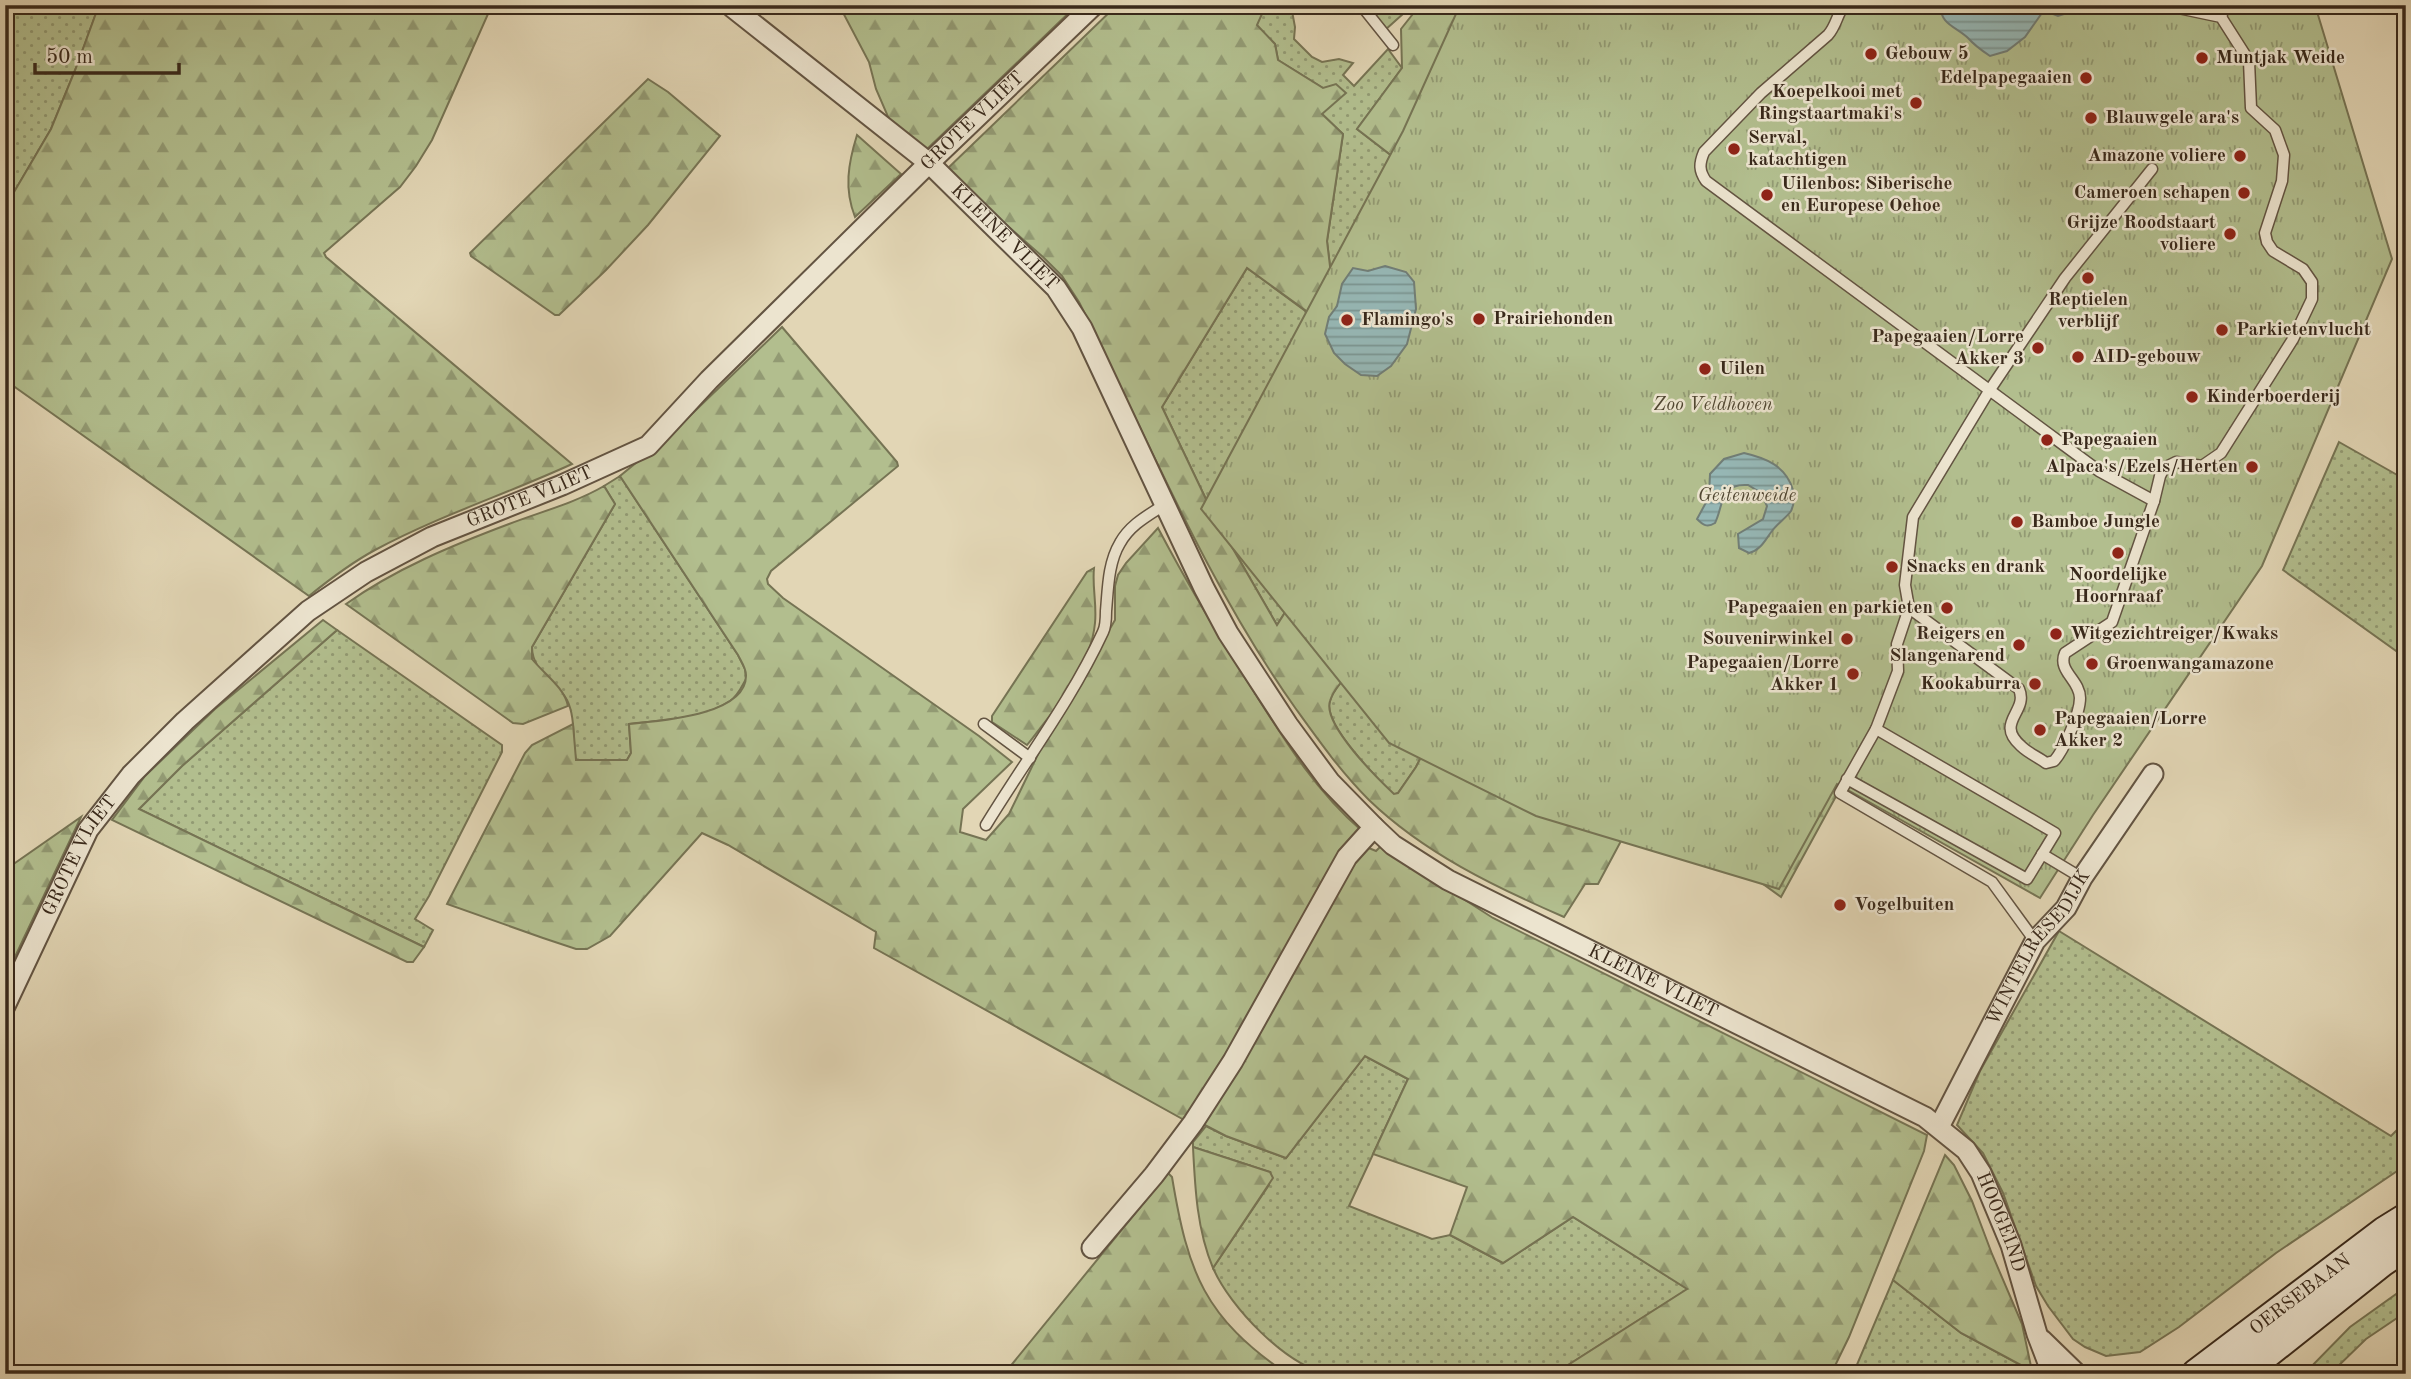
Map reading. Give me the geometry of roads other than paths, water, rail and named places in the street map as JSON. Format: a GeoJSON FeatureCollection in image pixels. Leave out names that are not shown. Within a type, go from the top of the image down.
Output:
{"type":"FeatureCollection","features":[{"type":"Feature","properties":{"kind":"main road","name":"OERSEBAAN"},"geometry":{"type":"LineString","coordinates":[[2196,1374],[2406,1218]]}},
{"type":"Feature","properties":{"kind":"main road","name":"OERSEBAAN"},"geometry":{"type":"LineString","coordinates":[[2241,1374],[2382,1262],[2406,1247]]}},
{"type":"Feature","properties":{"kind":"street","name":"GROTE VLIET"},"geometry":{"type":"LineString","coordinates":[[5,1006],[88,830],[131,775],[185,721],[308,611],[366,572],[432,537],[562,485],[648,446],[709,380],[1094,5]]}},
{"type":"Feature","properties":{"kind":"street","name":"KLEINE VLIET"},"geometry":{"type":"LineString","coordinates":[[732,7],[929,163],[1056,288],[1082,328],[1164,505],[1228,633],[1288,725],[1331,782],[1393,845],[1448,880],[1800,1053],[1925,1117],[1939,1127]]}},
{"type":"Feature","properties":{"kind":"street","name":"WINTELRESEDIJK"},"geometry":{"type":"LineString","coordinates":[[1939,1127],[2035,941],[2066,908],[2082,878],[2153,774]]}},
{"type":"Feature","properties":{"kind":"street"},"geometry":{"type":"LineString","coordinates":[[1092,1248],[1154,1175],[1193,1123],[1233,1061],[1348,857],[1374,827]]}},
{"type":"Feature","properties":{"kind":"street","name":"HOOGEIND"},"geometry":{"type":"LineString","coordinates":[[1939,1127],[1966,1150],[1981,1173],[2011,1245],[2036,1334],[2055,1374]]}},
{"type":"Feature","properties":{"kind":"street"},"geometry":{"type":"LineString","coordinates":[[2036,1334],[2077,1374]]}},
{"type":"Feature","properties":{"kind":"lane"},"geometry":{"type":"LineString","coordinates":[[1361,5],[1392,46]]}},
{"type":"Feature","properties":{"kind":"lane"},"geometry":{"type":"LineString","coordinates":[[1844,5],[1828,35],[1761,93],[1704,152],[1700,161],[1701,174],[1706,181],[2099,471],[2154,501]]}},
{"type":"Feature","properties":{"kind":"lane"},"geometry":{"type":"LineString","coordinates":[[1909,608],[2019,689],[2021,701],[2010,723],[2011,735],[2022,747],[2046,762],[2054,761],[2068,739],[2080,698],[2076,684],[2062,666],[2062,657],[2112,622],[2164,468],[2176,463],[2202,466],[2221,453],[2293,339],[2312,299],[2312,282],[2303,269],[2273,251],[2267,242],[2265,233],[2282,181],[2284,155],[2275,130],[2251,108],[2249,61],[2221,17],[2164,5]]}},
{"type":"Feature","properties":{"kind":"lane"},"geometry":{"type":"LineString","coordinates":[[2221,17],[2225,5]]}},
{"type":"Feature","properties":{"kind":"lane"},"geometry":{"type":"LineString","coordinates":[[2035,941],[1992,882],[1840,793],[1876,729],[1898,671],[1897,644],[1909,608],[1905,585],[1913,517],[1990,391],[2065,278],[2152,169]]}},
{"type":"Feature","properties":{"kind":"lane"},"geometry":{"type":"LineString","coordinates":[[986,825],[1011,783],[1030,758],[1104,629],[1109,578],[1119,543],[1134,524],[1164,505]]}},
{"type":"Feature","properties":{"kind":"lane"},"geometry":{"type":"LineString","coordinates":[[984,724],[1030,758]]}},
{"type":"Feature","properties":{"kind":"lane"},"geometry":{"type":"LineString","coordinates":[[1847,779],[2027,879],[2055,833],[1876,729]]}},
{"type":"Feature","properties":{"kind":"lane"},"geometry":{"type":"LineString","coordinates":[[2042,855],[2082,878]]}},
{"type":"Feature","properties":{"kind":"water"},"geometry":{"type":"Polygon","coordinates":[[[1941,5],[2078,5],[2074,11],[2058,16],[2042,13],[2025,37],[2007,51],[1990,56],[1946,21],[1941,5]]]}},
{"type":"Feature","properties":{"kind":"water"},"geometry":{"type":"Polygon","coordinates":[[[1385,266],[1406,272],[1414,282],[1416,309],[1407,344],[1391,366],[1377,376],[1361,375],[1334,353],[1325,334],[1329,317],[1337,306],[1342,284],[1353,268],[1368,271],[1385,266]]]}},
{"type":"Feature","properties":{"kind":"water"},"geometry":{"type":"Polygon","coordinates":[[[1744,453],[1774,464],[1780,469],[1790,482],[1794,495],[1791,511],[1760,547],[1749,553],[1739,548],[1738,534],[1763,519],[1767,506],[1761,493],[1748,485],[1739,485],[1727,491],[1715,523],[1705,525],[1697,519],[1709,497],[1710,474],[1724,459],[1744,453]]]}},
{"type":"Feature","properties":{"kind":"place","name":"Gebouw 5"},"geometry":{"type":"Point","coordinates":[1871,54]}},
{"type":"Feature","properties":{"kind":"place","name":"Muntjak Weide"},"geometry":{"type":"Point","coordinates":[2202,58]}},
{"type":"Feature","properties":{"kind":"place","name":"Edelpapegaaien"},"geometry":{"type":"Point","coordinates":[2086,78]}},
{"type":"Feature","properties":{"kind":"place","name":"Koepelkooi met Ringstaartmaki's"},"geometry":{"type":"Point","coordinates":[1916,103]}},
{"type":"Feature","properties":{"kind":"place","name":"Blauwgele ara's"},"geometry":{"type":"Point","coordinates":[2091,118]}},
{"type":"Feature","properties":{"kind":"place","name":"Serval, katachtigen"},"geometry":{"type":"Point","coordinates":[1734,149]}},
{"type":"Feature","properties":{"kind":"place","name":"Amazone voliere"},"geometry":{"type":"Point","coordinates":[2240,156]}},
{"type":"Feature","properties":{"kind":"place","name":"Cameroen schapen"},"geometry":{"type":"Point","coordinates":[2244,193]}},
{"type":"Feature","properties":{"kind":"place","name":"Uilenbos: Siberische en Europese Oehoe"},"geometry":{"type":"Point","coordinates":[1767,195]}},
{"type":"Feature","properties":{"kind":"place","name":"Grijze Roodstaart voliere"},"geometry":{"type":"Point","coordinates":[2230,234]}},
{"type":"Feature","properties":{"kind":"place","name":"Reptielen verblijf"},"geometry":{"type":"Point","coordinates":[2088,278]}},
{"type":"Feature","properties":{"kind":"place","name":"Prairiehonden"},"geometry":{"type":"Point","coordinates":[1479,319]}},
{"type":"Feature","properties":{"kind":"place","name":"Flamingo's"},"geometry":{"type":"Point","coordinates":[1347,320]}},
{"type":"Feature","properties":{"kind":"place","name":"Parkietenvlucht"},"geometry":{"type":"Point","coordinates":[2222,330]}},
{"type":"Feature","properties":{"kind":"place","name":"Papegaaien/Lorre Akker 3"},"geometry":{"type":"Point","coordinates":[2038,348]}},
{"type":"Feature","properties":{"kind":"place","name":"AID-gebouw"},"geometry":{"type":"Point","coordinates":[2078,357]}},
{"type":"Feature","properties":{"kind":"place","name":"Uilen"},"geometry":{"type":"Point","coordinates":[1705,369]}},
{"type":"Feature","properties":{"kind":"place","name":"Kinderboerderij"},"geometry":{"type":"Point","coordinates":[2192,397]}},
{"type":"Feature","properties":{"kind":"place","name":"Papegaaien"},"geometry":{"type":"Point","coordinates":[2047,440]}},
{"type":"Feature","properties":{"kind":"place","name":"Alpaca's/Ezels/Herten"},"geometry":{"type":"Point","coordinates":[2252,467]}},
{"type":"Feature","properties":{"kind":"place","name":"Bamboe Jungle"},"geometry":{"type":"Point","coordinates":[2017,522]}},
{"type":"Feature","properties":{"kind":"place","name":"Noordelijke Hoornraaf"},"geometry":{"type":"Point","coordinates":[2118,553]}},
{"type":"Feature","properties":{"kind":"place","name":"Snacks en drank"},"geometry":{"type":"Point","coordinates":[1892,567]}},
{"type":"Feature","properties":{"kind":"place","name":"Papegaaien en parkieten"},"geometry":{"type":"Point","coordinates":[1947,608]}},
{"type":"Feature","properties":{"kind":"place","name":"Witgezichtreiger/Kwaks"},"geometry":{"type":"Point","coordinates":[2056,634]}},
{"type":"Feature","properties":{"kind":"place","name":"Souvenirwinkel"},"geometry":{"type":"Point","coordinates":[1847,639]}},
{"type":"Feature","properties":{"kind":"place","name":"Reigers en Slangenarend"},"geometry":{"type":"Point","coordinates":[2019,645]}},
{"type":"Feature","properties":{"kind":"place","name":"Groenwangamazone"},"geometry":{"type":"Point","coordinates":[2092,664]}},
{"type":"Feature","properties":{"kind":"place","name":"Papegaaien/Lorre Akker 1"},"geometry":{"type":"Point","coordinates":[1853,674]}},
{"type":"Feature","properties":{"kind":"place","name":"Kookaburra"},"geometry":{"type":"Point","coordinates":[2035,684]}},
{"type":"Feature","properties":{"kind":"place","name":"Papegaaien/Lorre Akker 2"},"geometry":{"type":"Point","coordinates":[2040,730]}},
{"type":"Feature","properties":{"kind":"place","name":"Vogelbuiten"},"geometry":{"type":"Point","coordinates":[1840,905]}},
{"type":"Feature","properties":{"kind":"park label","name":"Zoo Veldhoven"},"geometry":{"type":"Point","coordinates":[1713,405]}},
{"type":"Feature","properties":{"kind":"park label","name":"Geitenweide"},"geometry":{"type":"Point","coordinates":[1747,496]}}]}
